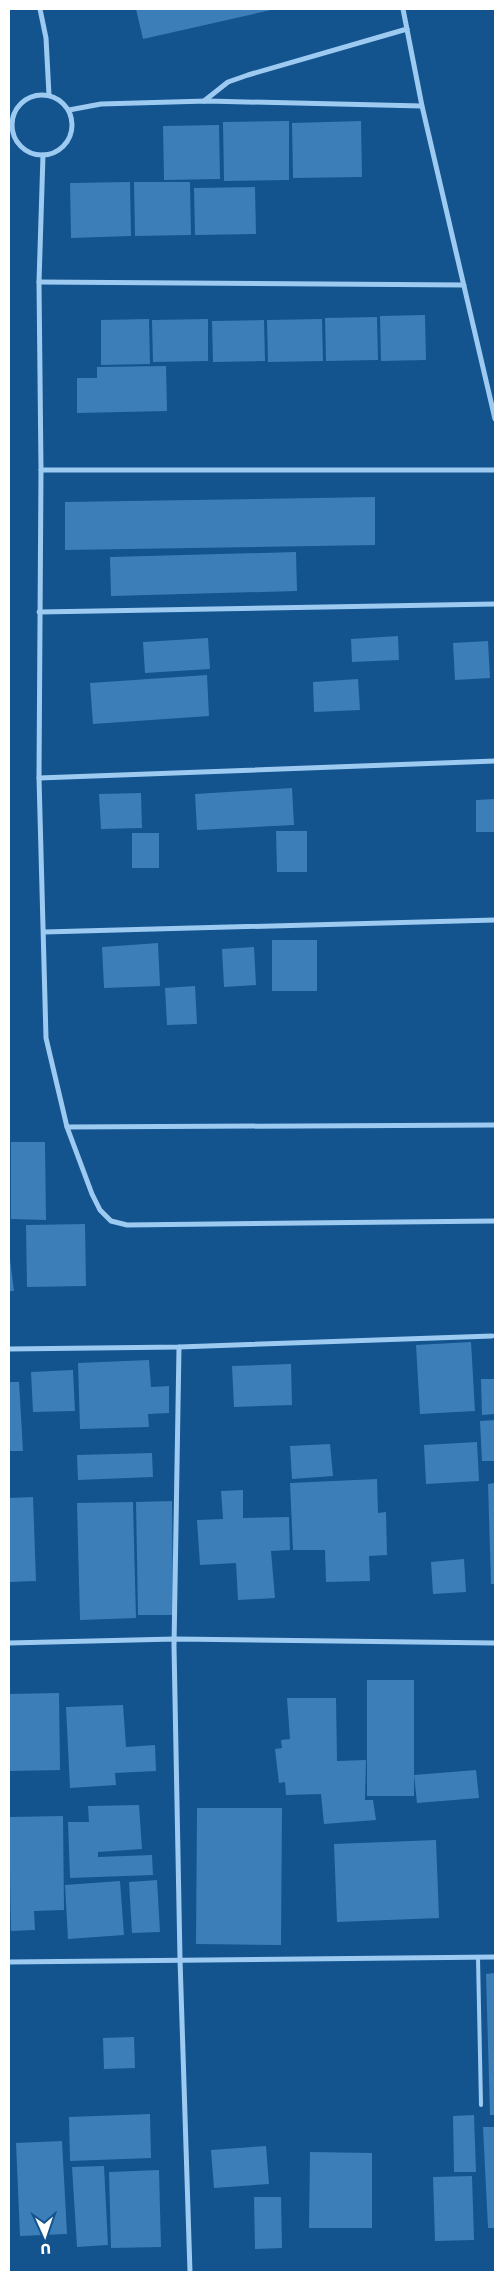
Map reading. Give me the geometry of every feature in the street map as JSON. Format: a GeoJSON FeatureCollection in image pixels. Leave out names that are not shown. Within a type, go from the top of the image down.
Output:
{"type":"FeatureCollection","features":[{"type":"Feature","properties":{"kind":"street"},"geometry":{"type":"LineString","coordinates":[[40,9],[46,38],[49,95]]}},
{"type":"Feature","properties":{"kind":"street"},"geometry":{"type":"LineString","coordinates":[[403,9],[422,106],[495,419]]}},
{"type":"Feature","properties":{"kind":"street"},"geometry":{"type":"LineString","coordinates":[[204,101],[228,82],[248,74],[407,29]]}},
{"type":"Feature","properties":{"kind":"street"},"geometry":{"type":"LineString","coordinates":[[36,95],[49,95],[64,103],[70,110],[73,122],[71,134],[65,145],[55,153],[43,156],[30,153],[20,146],[13,134],[12,122],[15,109],[24,100],[36,95]]}},
{"type":"Feature","properties":{"kind":"street"},"geometry":{"type":"LineString","coordinates":[[70,110],[101,104],[204,101],[422,106]]}},
{"type":"Feature","properties":{"kind":"street"},"geometry":{"type":"LineString","coordinates":[[43,156],[39,282],[41,470],[38,612],[39,778],[46,1038],[67,1127],[92,1194],[100,1210],[111,1221],[127,1225],[495,1221]]}},
{"type":"Feature","properties":{"kind":"street"},"geometry":{"type":"LineString","coordinates":[[39,282],[464,286]]}},
{"type":"Feature","properties":{"kind":"street"},"geometry":{"type":"LineString","coordinates":[[41,470],[495,470]]}},
{"type":"Feature","properties":{"kind":"street"},"geometry":{"type":"LineString","coordinates":[[38,612],[495,604]]}},
{"type":"Feature","properties":{"kind":"street"},"geometry":{"type":"LineString","coordinates":[[39,778],[495,761]]}},
{"type":"Feature","properties":{"kind":"street"},"geometry":{"type":"LineString","coordinates":[[44,932],[495,920]]}},
{"type":"Feature","properties":{"kind":"street"},"geometry":{"type":"LineString","coordinates":[[67,1127],[495,1125]]}},
{"type":"Feature","properties":{"kind":"street"},"geometry":{"type":"LineString","coordinates":[[9,1350],[179,1347],[492,1336]]}},
{"type":"Feature","properties":{"kind":"street"},"geometry":{"type":"LineString","coordinates":[[179,1347],[174,1639],[180,1960],[190,2272]]}},
{"type":"Feature","properties":{"kind":"street"},"geometry":{"type":"LineString","coordinates":[[9,1643],[174,1639],[495,1642]]}},
{"type":"Feature","properties":{"kind":"street"},"geometry":{"type":"LineString","coordinates":[[9,1962],[495,1958]]}},
{"type":"Feature","properties":{"kind":"lane"},"geometry":{"type":"LineString","coordinates":[[478,1958],[481,2105]]}},
{"type":"Feature","properties":{"kind":"building"},"geometry":{"type":"Polygon","coordinates":[[[136,9],[271,9],[271,10],[143,39],[136,9]]]}},
{"type":"Feature","properties":{"kind":"building"},"geometry":{"type":"Polygon","coordinates":[[[289,121],[289,180],[224,181],[223,122],[289,121]]]}},
{"type":"Feature","properties":{"kind":"building"},"geometry":{"type":"Polygon","coordinates":[[[361,121],[362,177],[293,178],[292,123],[361,121]]]}},
{"type":"Feature","properties":{"kind":"building"},"geometry":{"type":"Polygon","coordinates":[[[219,125],[220,179],[164,180],[163,126],[219,125]]]}},
{"type":"Feature","properties":{"kind":"building"},"geometry":{"type":"Polygon","coordinates":[[[130,182],[131,236],[71,238],[70,183],[130,182]]]}},
{"type":"Feature","properties":{"kind":"building"},"geometry":{"type":"Polygon","coordinates":[[[134,182],[190,182],[191,235],[135,236],[134,182]]]}},
{"type":"Feature","properties":{"kind":"building"},"geometry":{"type":"Polygon","coordinates":[[[255,187],[256,234],[195,235],[194,188],[255,187]]]}},
{"type":"Feature","properties":{"kind":"building"},"geometry":{"type":"Polygon","coordinates":[[[425,315],[426,360],[381,361],[380,316],[425,315]]]}},
{"type":"Feature","properties":{"kind":"building"},"geometry":{"type":"Polygon","coordinates":[[[377,317],[378,360],[326,361],[325,318],[377,317]]]}},
{"type":"Feature","properties":{"kind":"building"},"geometry":{"type":"Polygon","coordinates":[[[149,319],[150,364],[101,365],[101,320],[149,319]]]}},
{"type":"Feature","properties":{"kind":"building"},"geometry":{"type":"Polygon","coordinates":[[[208,319],[208,361],[153,362],[152,320],[208,319]]]}},
{"type":"Feature","properties":{"kind":"building"},"geometry":{"type":"Polygon","coordinates":[[[322,319],[323,361],[268,362],[267,320],[322,319]]]}},
{"type":"Feature","properties":{"kind":"building"},"geometry":{"type":"Polygon","coordinates":[[[264,320],[265,361],[213,362],[212,321],[264,320]]]}},
{"type":"Feature","properties":{"kind":"building"},"geometry":{"type":"Polygon","coordinates":[[[166,366],[167,411],[77,413],[77,378],[97,378],[97,367],[166,366]]]}},
{"type":"Feature","properties":{"kind":"building"},"geometry":{"type":"Polygon","coordinates":[[[375,497],[375,545],[65,550],[65,502],[375,497]]]}},
{"type":"Feature","properties":{"kind":"building"},"geometry":{"type":"Polygon","coordinates":[[[296,552],[297,591],[111,596],[110,557],[296,552]]]}},
{"type":"Feature","properties":{"kind":"building"},"geometry":{"type":"Polygon","coordinates":[[[398,636],[399,660],[352,662],[351,639],[398,636]]]}},
{"type":"Feature","properties":{"kind":"building"},"geometry":{"type":"Polygon","coordinates":[[[208,638],[210,669],[145,673],[143,642],[208,638]]]}},
{"type":"Feature","properties":{"kind":"building"},"geometry":{"type":"Polygon","coordinates":[[[488,641],[490,678],[455,680],[453,643],[488,641]]]}},
{"type":"Feature","properties":{"kind":"building"},"geometry":{"type":"Polygon","coordinates":[[[207,675],[209,716],[93,724],[90,683],[207,675]]]}},
{"type":"Feature","properties":{"kind":"building"},"geometry":{"type":"Polygon","coordinates":[[[358,679],[360,710],[314,712],[313,682],[358,679]]]}},
{"type":"Feature","properties":{"kind":"building"},"geometry":{"type":"Polygon","coordinates":[[[292,788],[294,825],[197,830],[195,794],[292,788]]]}},
{"type":"Feature","properties":{"kind":"building"},"geometry":{"type":"Polygon","coordinates":[[[141,793],[142,828],[101,829],[99,794],[141,793]]]}},
{"type":"Feature","properties":{"kind":"building"},"geometry":{"type":"Polygon","coordinates":[[[495,799],[495,832],[476,832],[476,800],[495,799]]]}},
{"type":"Feature","properties":{"kind":"building"},"geometry":{"type":"Polygon","coordinates":[[[276,831],[307,831],[307,872],[277,872],[276,831]]]}},
{"type":"Feature","properties":{"kind":"building"},"geometry":{"type":"Polygon","coordinates":[[[132,833],[159,833],[159,868],[132,868],[132,833]]]}},
{"type":"Feature","properties":{"kind":"building"},"geometry":{"type":"Polygon","coordinates":[[[272,940],[317,940],[317,991],[272,991],[272,940]]]}},
{"type":"Feature","properties":{"kind":"building"},"geometry":{"type":"Polygon","coordinates":[[[158,943],[160,986],[104,988],[102,947],[158,943]]]}},
{"type":"Feature","properties":{"kind":"building"},"geometry":{"type":"Polygon","coordinates":[[[254,947],[256,985],[224,987],[222,949],[254,947]]]}},
{"type":"Feature","properties":{"kind":"building"},"geometry":{"type":"Polygon","coordinates":[[[195,986],[197,1024],[167,1025],[165,988],[195,986]]]}},
{"type":"Feature","properties":{"kind":"building"},"geometry":{"type":"Polygon","coordinates":[[[11,1142],[45,1142],[46,1220],[11,1219],[11,1142]]]}},
{"type":"Feature","properties":{"kind":"building"},"geometry":{"type":"Polygon","coordinates":[[[85,1224],[86,1286],[27,1287],[26,1225],[85,1224]]]}},
{"type":"Feature","properties":{"kind":"building"},"geometry":{"type":"Polygon","coordinates":[[[9,1251],[14,1291],[9,1291],[9,1251]]]}},
{"type":"Feature","properties":{"kind":"building"},"geometry":{"type":"Polygon","coordinates":[[[471,1342],[475,1411],[420,1414],[416,1345],[471,1342]]]}},
{"type":"Feature","properties":{"kind":"building"},"geometry":{"type":"Polygon","coordinates":[[[149,1360],[151,1387],[169,1386],[169,1413],[148,1414],[149,1427],[80,1429],[78,1363],[149,1360]]]}},
{"type":"Feature","properties":{"kind":"building"},"geometry":{"type":"Polygon","coordinates":[[[291,1364],[292,1405],[234,1407],[232,1366],[291,1364]]]}},
{"type":"Feature","properties":{"kind":"building"},"geometry":{"type":"Polygon","coordinates":[[[73,1370],[75,1411],[33,1412],[31,1372],[73,1370]]]}},
{"type":"Feature","properties":{"kind":"building"},"geometry":{"type":"Polygon","coordinates":[[[481,1379],[495,1379],[495,1414],[482,1415],[481,1379]]]}},
{"type":"Feature","properties":{"kind":"building"},"geometry":{"type":"Polygon","coordinates":[[[9,1382],[19,1382],[23,1451],[9,1451],[9,1382]]]}},
{"type":"Feature","properties":{"kind":"building"},"geometry":{"type":"Polygon","coordinates":[[[495,1420],[495,1461],[482,1461],[480,1421],[495,1420]]]}},
{"type":"Feature","properties":{"kind":"building"},"geometry":{"type":"Polygon","coordinates":[[[477,1442],[479,1481],[426,1484],[424,1445],[477,1442]]]}},
{"type":"Feature","properties":{"kind":"building"},"geometry":{"type":"Polygon","coordinates":[[[330,1444],[333,1476],[292,1479],[290,1446],[330,1444]]]}},
{"type":"Feature","properties":{"kind":"building"},"geometry":{"type":"Polygon","coordinates":[[[152,1453],[153,1477],[78,1480],[77,1455],[152,1453]]]}},
{"type":"Feature","properties":{"kind":"building"},"geometry":{"type":"Polygon","coordinates":[[[377,1479],[378,1513],[386,1512],[387,1555],[369,1556],[370,1581],[326,1582],[325,1550],[293,1550],[290,1483],[377,1479]]]}},
{"type":"Feature","properties":{"kind":"building"},"geometry":{"type":"Polygon","coordinates":[[[495,1483],[495,1584],[491,1584],[488,1484],[495,1483]]]}},
{"type":"Feature","properties":{"kind":"building"},"geometry":{"type":"Polygon","coordinates":[[[243,1490],[243,1518],[289,1517],[290,1550],[271,1551],[275,1598],[238,1600],[236,1563],[200,1565],[197,1520],[223,1519],[221,1491],[243,1490]]]}},
{"type":"Feature","properties":{"kind":"building"},"geometry":{"type":"Polygon","coordinates":[[[33,1497],[36,1581],[9,1582],[9,1498],[33,1497]]]}},
{"type":"Feature","properties":{"kind":"building"},"geometry":{"type":"Polygon","coordinates":[[[172,1501],[173,1615],[138,1615],[136,1502],[172,1501]]]}},
{"type":"Feature","properties":{"kind":"building"},"geometry":{"type":"Polygon","coordinates":[[[133,1502],[136,1618],[80,1620],[77,1503],[133,1502]]]}},
{"type":"Feature","properties":{"kind":"building"},"geometry":{"type":"Polygon","coordinates":[[[464,1559],[466,1592],[433,1594],[431,1562],[464,1559]]]}},
{"type":"Feature","properties":{"kind":"building"},"geometry":{"type":"Polygon","coordinates":[[[367,1680],[414,1680],[414,1796],[367,1796],[367,1680]]]}},
{"type":"Feature","properties":{"kind":"building"},"geometry":{"type":"Polygon","coordinates":[[[59,1693],[60,1770],[9,1771],[9,1694],[59,1693]]]}},
{"type":"Feature","properties":{"kind":"building"},"geometry":{"type":"Polygon","coordinates":[[[287,1698],[336,1698],[337,1761],[366,1760],[365,1800],[373,1800],[376,1820],[324,1824],[321,1794],[286,1795],[285,1782],[279,1783],[275,1749],[282,1748],[281,1740],[290,1739],[287,1698]]]}},
{"type":"Feature","properties":{"kind":"building"},"geometry":{"type":"Polygon","coordinates":[[[123,1705],[126,1747],[155,1745],[156,1771],[115,1773],[116,1785],[70,1788],[66,1707],[123,1705]]]}},
{"type":"Feature","properties":{"kind":"building"},"geometry":{"type":"Polygon","coordinates":[[[476,1770],[479,1798],[417,1803],[414,1775],[476,1770]]]}},
{"type":"Feature","properties":{"kind":"building"},"geometry":{"type":"Polygon","coordinates":[[[139,1805],[142,1849],[98,1852],[98,1857],[152,1855],[153,1875],[70,1878],[68,1822],[89,1822],[88,1806],[139,1805]]]}},
{"type":"Feature","properties":{"kind":"building"},"geometry":{"type":"Polygon","coordinates":[[[197,1808],[282,1808],[281,1945],[196,1944],[197,1808]]]}},
{"type":"Feature","properties":{"kind":"building"},"geometry":{"type":"Polygon","coordinates":[[[63,1816],[64,1910],[34,1911],[35,1930],[11,1931],[9,1817],[63,1816]]]}},
{"type":"Feature","properties":{"kind":"building"},"geometry":{"type":"Polygon","coordinates":[[[436,1840],[439,1918],[337,1922],[334,1844],[436,1840]]]}},
{"type":"Feature","properties":{"kind":"building"},"geometry":{"type":"Polygon","coordinates":[[[157,1880],[160,1932],[132,1933],[129,1882],[157,1880]]]}},
{"type":"Feature","properties":{"kind":"building"},"geometry":{"type":"Polygon","coordinates":[[[120,1881],[124,1935],[68,1939],[65,1885],[120,1881]]]}},
{"type":"Feature","properties":{"kind":"building"},"geometry":{"type":"Polygon","coordinates":[[[495,1973],[495,2115],[490,2115],[486,1974],[495,1973]]]}},
{"type":"Feature","properties":{"kind":"building"},"geometry":{"type":"Polygon","coordinates":[[[134,2037],[135,2068],[104,2069],[103,2038],[134,2037]]]}},
{"type":"Feature","properties":{"kind":"building"},"geometry":{"type":"Polygon","coordinates":[[[150,2114],[151,2158],[70,2161],[69,2117],[150,2114]]]}},
{"type":"Feature","properties":{"kind":"building"},"geometry":{"type":"Polygon","coordinates":[[[474,2115],[476,2172],[454,2172],[453,2116],[474,2115]]]}},
{"type":"Feature","properties":{"kind":"building"},"geometry":{"type":"Polygon","coordinates":[[[483,2127],[495,2127],[495,2228],[488,2228],[483,2127]]]}},
{"type":"Feature","properties":{"kind":"building"},"geometry":{"type":"Polygon","coordinates":[[[62,2141],[67,2234],[20,2236],[16,2143],[62,2141]]]}},
{"type":"Feature","properties":{"kind":"building"},"geometry":{"type":"Polygon","coordinates":[[[266,2146],[269,2184],[214,2188],[211,2150],[266,2146]]]}},
{"type":"Feature","properties":{"kind":"building"},"geometry":{"type":"Polygon","coordinates":[[[310,2152],[372,2153],[372,2228],[309,2228],[310,2152]]]}},
{"type":"Feature","properties":{"kind":"building"},"geometry":{"type":"Polygon","coordinates":[[[104,2166],[108,2245],[77,2247],[72,2167],[104,2166]]]}},
{"type":"Feature","properties":{"kind":"building"},"geometry":{"type":"Polygon","coordinates":[[[159,2170],[161,2247],[111,2248],[109,2172],[159,2170]]]}},
{"type":"Feature","properties":{"kind":"building"},"geometry":{"type":"Polygon","coordinates":[[[472,2176],[474,2240],[435,2241],[433,2177],[472,2176]]]}},
{"type":"Feature","properties":{"kind":"building"},"geometry":{"type":"Polygon","coordinates":[[[254,2197],[281,2197],[282,2248],[255,2249],[254,2197]]]}}]}
